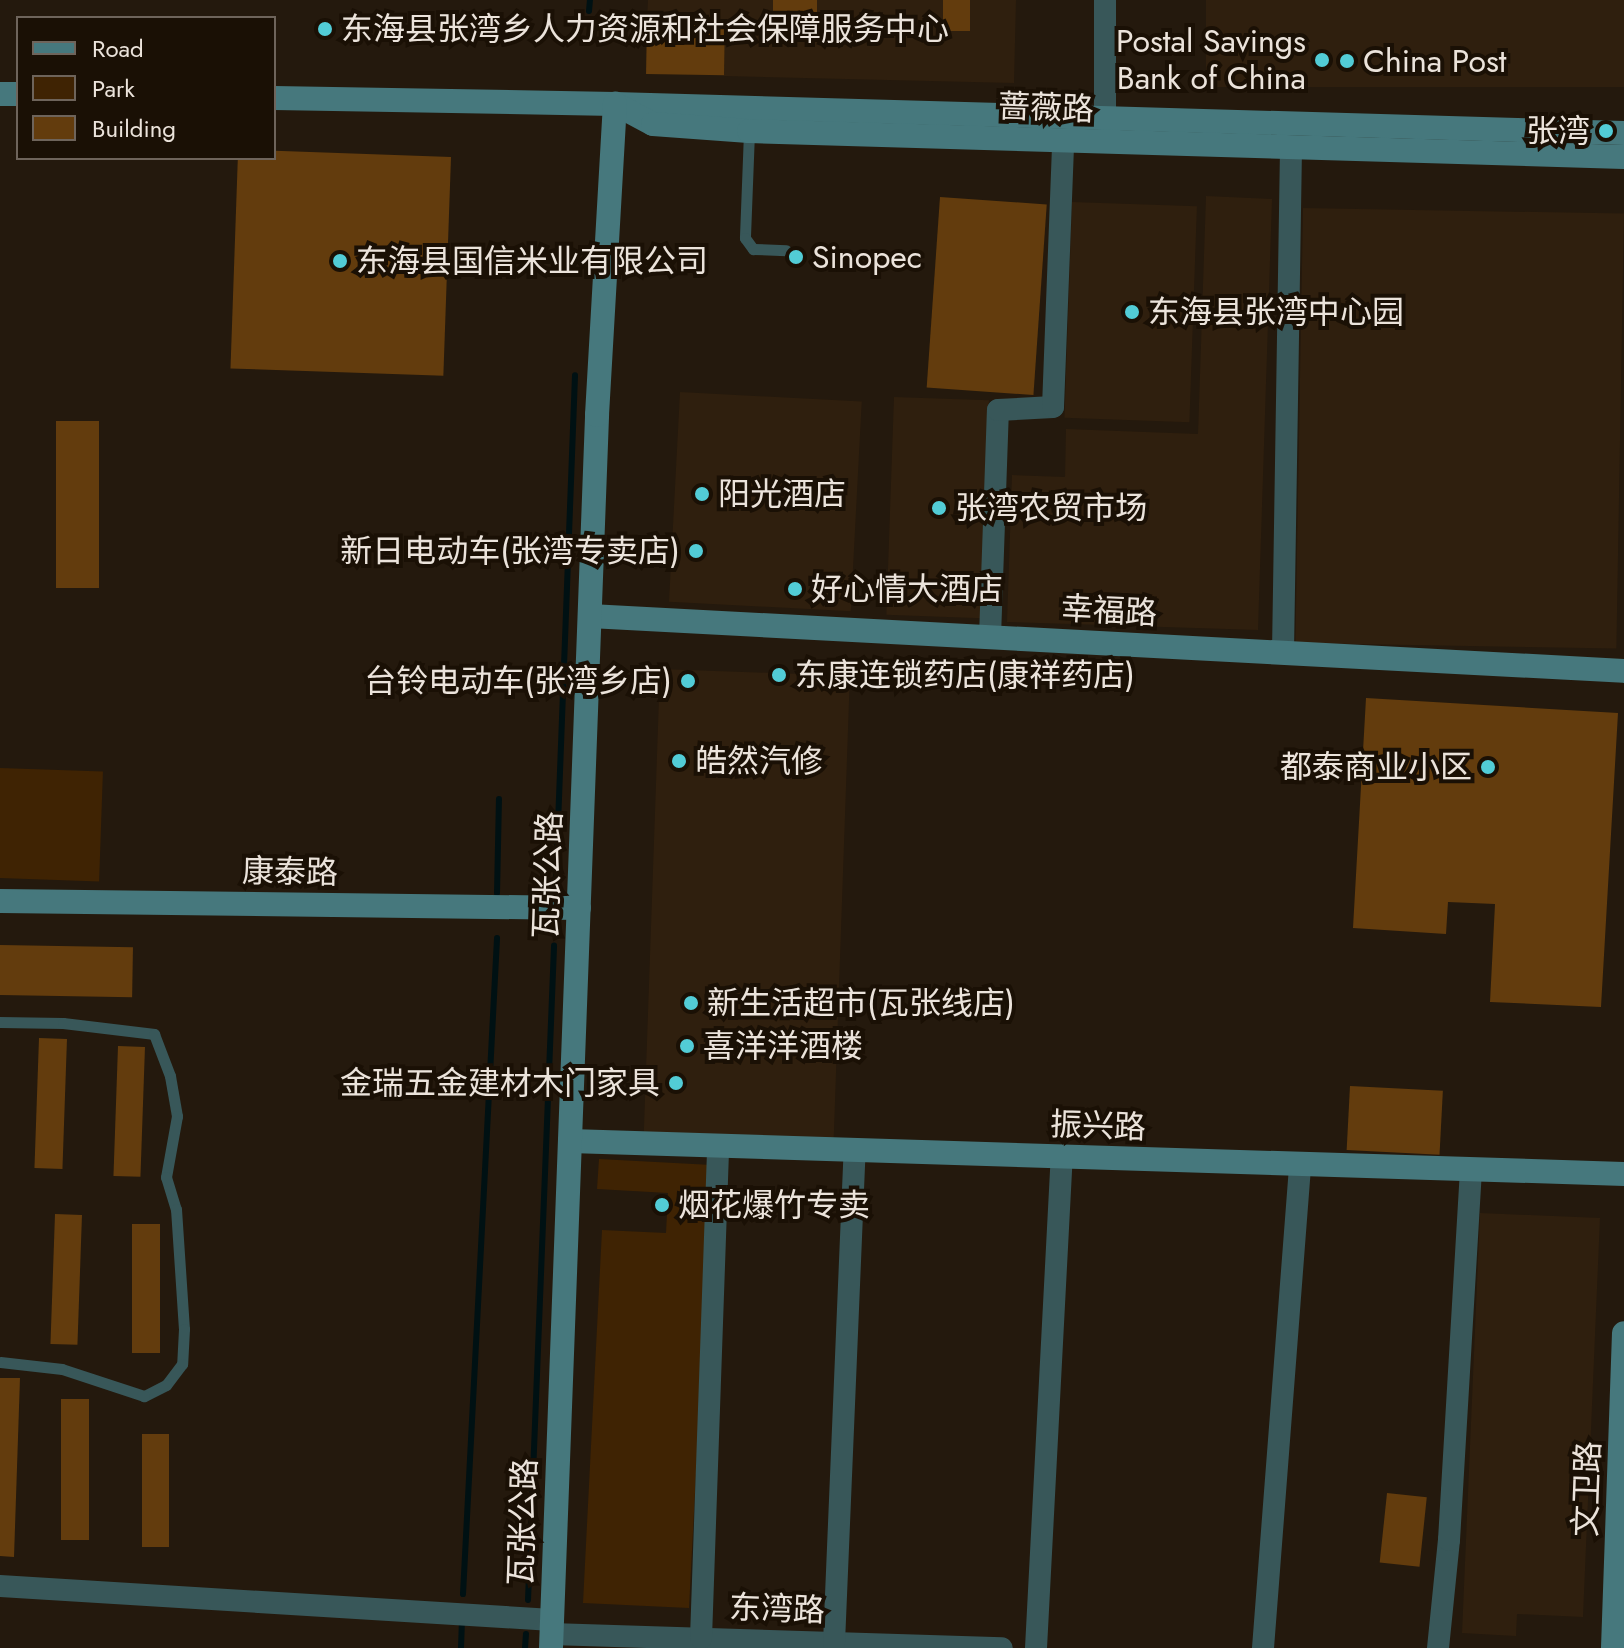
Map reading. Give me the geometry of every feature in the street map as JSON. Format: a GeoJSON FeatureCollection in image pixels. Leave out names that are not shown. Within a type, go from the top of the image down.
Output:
{"type":"FeatureCollection","features":[{"type":"Feature","properties":{"kind":"main road","name":"蔷薇路"},"geometry":{"type":"LineString","coordinates":[[276,98],[615,104],[1624,133]]}},
{"type":"Feature","properties":{"kind":"main road","name":"蔷薇路"},"geometry":{"type":"LineString","coordinates":[[615,104],[653,124],[749,131],[1624,157]]}},
{"type":"Feature","properties":{"kind":"main road","name":"瓦张公路"},"geometry":{"type":"LineString","coordinates":[[551,1634],[590,616],[615,104]]}},
{"type":"Feature","properties":{"kind":"main road","name":"幸福路"},"geometry":{"type":"LineString","coordinates":[[590,616],[1624,671]]}},
{"type":"Feature","properties":{"kind":"main road","name":"康泰路"},"geometry":{"type":"LineString","coordinates":[[0,901],[579,908]]}},
{"type":"Feature","properties":{"kind":"main road","name":"振兴路"},"geometry":{"type":"LineString","coordinates":[[570,1141],[1624,1174]]}},
{"type":"Feature","properties":{"kind":"main road","name":"文卫路"},"geometry":{"type":"LineString","coordinates":[[1613,1648],[1624,1333]]}},
{"type":"Feature","properties":{"kind":"street"},"geometry":{"type":"LineString","coordinates":[[1105,0],[1105,119]]}},
{"type":"Feature","properties":{"kind":"street"},"geometry":{"type":"LineString","coordinates":[[990,637],[998,410],[1053,407],[1063,141]]}},
{"type":"Feature","properties":{"kind":"street"},"geometry":{"type":"LineString","coordinates":[[1283,652],[1291,148]]}},
{"type":"Feature","properties":{"kind":"street"},"geometry":{"type":"LineString","coordinates":[[701,1638],[718,1146]]}},
{"type":"Feature","properties":{"kind":"street"},"geometry":{"type":"LineString","coordinates":[[834,1643],[855,1150]]}},
{"type":"Feature","properties":{"kind":"street"},"geometry":{"type":"LineString","coordinates":[[1036,1648],[1062,1157]]}},
{"type":"Feature","properties":{"kind":"street"},"geometry":{"type":"LineString","coordinates":[[1263,1648],[1300,1164]]}},
{"type":"Feature","properties":{"kind":"street"},"geometry":{"type":"LineString","coordinates":[[1438,1648],[1449,1540],[1471,1170]]}},
{"type":"Feature","properties":{"kind":"street","name":"东湾路"},"geometry":{"type":"LineString","coordinates":[[0,1586],[551,1634],[1002,1648]]}},
{"type":"Feature","properties":{"kind":"lane"},"geometry":{"type":"LineString","coordinates":[[749,131],[745,238],[753,249],[786,250]]}},
{"type":"Feature","properties":{"kind":"lane"},"geometry":{"type":"LineString","coordinates":[[0,1022],[63,1023],[154,1034],[170,1076],[177,1116],[166,1177],[176,1209],[184,1329],[182,1364],[166,1385],[144,1396],[62,1369],[0,1362]]}},
{"type":"Feature","properties":{"kind":"shaded area"},"geometry":{"type":"Polygon","coordinates":[[[648,0],[1016,0],[1014,83],[724,76],[725,22],[647,20],[648,0]]]}},
{"type":"Feature","properties":{"kind":"shaded area"},"geometry":{"type":"Polygon","coordinates":[[[1206,0],[1624,0],[1624,87],[1206,87],[1206,0]]]}},
{"type":"Feature","properties":{"kind":"shaded area"},"geometry":{"type":"Polygon","coordinates":[[[1206,196],[1272,199],[1258,630],[1007,622],[1012,475],[1065,477],[1066,429],[1198,434],[1206,196]]]}},
{"type":"Feature","properties":{"kind":"shaded area","name":"东海县张湾中心园"},"geometry":{"type":"Polygon","coordinates":[[[1072,202],[1197,206],[1189,422],[1064,418],[1072,202]]]}},
{"type":"Feature","properties":{"kind":"shaded area"},"geometry":{"type":"Polygon","coordinates":[[[1303,208],[1624,214],[1616,649],[1295,643],[1303,208]]]}},
{"type":"Feature","properties":{"kind":"shaded area"},"geometry":{"type":"Polygon","coordinates":[[[680,392],[862,402],[851,611],[669,602],[680,392]]]}},
{"type":"Feature","properties":{"kind":"shaded area","name":"张湾农贸市场"},"geometry":{"type":"Polygon","coordinates":[[[894,397],[989,400],[981,618],[886,615],[894,397]]]}},
{"type":"Feature","properties":{"kind":"shaded area"},"geometry":{"type":"Polygon","coordinates":[[[660,669],[850,676],[834,1138],[644,1132],[660,669]]]}},
{"type":"Feature","properties":{"kind":"shaded area"},"geometry":{"type":"Polygon","coordinates":[[[1480,1213],[1600,1218],[1583,1617],[1517,1614],[1516,1636],[1462,1633],[1480,1213]]]}},
{"type":"Feature","properties":{"kind":"green space"},"geometry":{"type":"Polygon","coordinates":[[[0,768],[103,772],[99,882],[0,878],[0,768]]]}},
{"type":"Feature","properties":{"kind":"green space"},"geometry":{"type":"Polygon","coordinates":[[[599,1159],[712,1165],[689,1608],[583,1603],[602,1230],[666,1233],[668,1193],[597,1189],[599,1159]]]}},
{"type":"Feature","properties":{"kind":"building"},"geometry":{"type":"Polygon","coordinates":[[[773,0],[817,0],[817,23],[773,23],[773,0]]]}},
{"type":"Feature","properties":{"kind":"building"},"geometry":{"type":"Polygon","coordinates":[[[943,0],[970,0],[970,31],[943,31],[943,0]]]}},
{"type":"Feature","properties":{"kind":"building"},"geometry":{"type":"Polygon","coordinates":[[[647,20],[725,21],[724,75],[646,74],[647,20]]]}},
{"type":"Feature","properties":{"kind":"building","name":"东海县国信米业有限公司"},"geometry":{"type":"Polygon","coordinates":[[[276,151],[451,157],[443,376],[230,368],[238,160],[276,160],[276,151]]]}},
{"type":"Feature","properties":{"kind":"building"},"geometry":{"type":"Polygon","coordinates":[[[940,197],[1047,204],[1033,395],[927,388],[940,197]]]}},
{"type":"Feature","properties":{"kind":"building"},"geometry":{"type":"Polygon","coordinates":[[[56,421],[99,421],[99,588],[56,588],[56,421]]]}},
{"type":"Feature","properties":{"kind":"building","name":"都泰商业小区"},"geometry":{"type":"Polygon","coordinates":[[[1366,698],[1618,713],[1601,1007],[1490,1002],[1495,904],[1448,902],[1446,934],[1353,928],[1366,698]]]}},
{"type":"Feature","properties":{"kind":"building"},"geometry":{"type":"Polygon","coordinates":[[[0,945],[133,947],[132,997],[0,995],[0,945]]]}},
{"type":"Feature","properties":{"kind":"building"},"geometry":{"type":"Polygon","coordinates":[[[39,1038],[67,1039],[62,1169],[34,1168],[39,1038]]]}},
{"type":"Feature","properties":{"kind":"building"},"geometry":{"type":"Polygon","coordinates":[[[118,1046],[145,1047],[140,1177],[113,1176],[118,1046]]]}},
{"type":"Feature","properties":{"kind":"building"},"geometry":{"type":"Polygon","coordinates":[[[1350,1086],[1443,1091],[1440,1155],[1347,1150],[1350,1086]]]}},
{"type":"Feature","properties":{"kind":"building"},"geometry":{"type":"Polygon","coordinates":[[[55,1214],[82,1215],[77,1345],[50,1344],[55,1214]]]}},
{"type":"Feature","properties":{"kind":"building"},"geometry":{"type":"Polygon","coordinates":[[[132,1224],[160,1224],[160,1353],[132,1353],[132,1224]]]}},
{"type":"Feature","properties":{"kind":"building"},"geometry":{"type":"Polygon","coordinates":[[[0,1378],[20,1378],[14,1557],[0,1556],[0,1378]]]}},
{"type":"Feature","properties":{"kind":"building"},"geometry":{"type":"Polygon","coordinates":[[[61,1399],[89,1399],[89,1540],[61,1540],[61,1399]]]}},
{"type":"Feature","properties":{"kind":"building"},"geometry":{"type":"Polygon","coordinates":[[[142,1434],[169,1434],[169,1547],[142,1547],[142,1434]]]}},
{"type":"Feature","properties":{"kind":"building"},"geometry":{"type":"Polygon","coordinates":[[[1387,1493],[1427,1497],[1419,1567],[1380,1563],[1387,1493]]]}},
{"type":"Feature","properties":{"kind":"waterway"},"geometry":{"type":"LineString","coordinates":[[589,11],[590,0]]}},
{"type":"Feature","properties":{"kind":"waterway"},"geometry":{"type":"LineString","coordinates":[[556,877],[575,375]]}},
{"type":"Feature","properties":{"kind":"waterway"},"geometry":{"type":"LineString","coordinates":[[497,893],[499,799]]}},
{"type":"Feature","properties":{"kind":"waterway"},"geometry":{"type":"LineString","coordinates":[[463,1594],[497,938]]}},
{"type":"Feature","properties":{"kind":"waterway"},"geometry":{"type":"LineString","coordinates":[[528,1600],[554,946]]}},
{"type":"Feature","properties":{"kind":"waterway"},"geometry":{"type":"LineString","coordinates":[[461,1648],[462,1622]]}},
{"type":"Feature","properties":{"kind":"waterway"},"geometry":{"type":"LineString","coordinates":[[525,1648],[526,1634]]}},
{"type":"Feature","properties":{"kind":"place","name":"东海县张湾乡人力资源和社会保障服务中心"},"geometry":{"type":"Point","coordinates":[325,29]}},
{"type":"Feature","properties":{"kind":"place","name":"Postal Savings Bank of China"},"geometry":{"type":"Point","coordinates":[1322,60]}},
{"type":"Feature","properties":{"kind":"place","name":"China Post"},"geometry":{"type":"Point","coordinates":[1347,61]}},
{"type":"Feature","properties":{"kind":"place","name":"张湾"},"geometry":{"type":"Point","coordinates":[1606,131]}},
{"type":"Feature","properties":{"kind":"place","name":"Sinopec"},"geometry":{"type":"Point","coordinates":[796,257]}},
{"type":"Feature","properties":{"kind":"place","name":"东海县国信米业有限公司"},"geometry":{"type":"Point","coordinates":[340,261]}},
{"type":"Feature","properties":{"kind":"place","name":"东海县张湾中心园"},"geometry":{"type":"Point","coordinates":[1132,312]}},
{"type":"Feature","properties":{"kind":"place","name":"阳光酒店"},"geometry":{"type":"Point","coordinates":[702,494]}},
{"type":"Feature","properties":{"kind":"place","name":"张湾农贸市场"},"geometry":{"type":"Point","coordinates":[939,508]}},
{"type":"Feature","properties":{"kind":"place","name":"新日电动车(张湾专卖店)"},"geometry":{"type":"Point","coordinates":[696,551]}},
{"type":"Feature","properties":{"kind":"place","name":"好心情大酒店"},"geometry":{"type":"Point","coordinates":[795,589]}},
{"type":"Feature","properties":{"kind":"place","name":"东康连锁药店(康祥药店)"},"geometry":{"type":"Point","coordinates":[779,675]}},
{"type":"Feature","properties":{"kind":"place","name":"台铃电动车(张湾乡店)"},"geometry":{"type":"Point","coordinates":[688,681]}},
{"type":"Feature","properties":{"kind":"place","name":"皓然汽修"},"geometry":{"type":"Point","coordinates":[679,761]}},
{"type":"Feature","properties":{"kind":"place","name":"都泰商业小区"},"geometry":{"type":"Point","coordinates":[1488,767]}},
{"type":"Feature","properties":{"kind":"place","name":"新生活超市(瓦张线店)"},"geometry":{"type":"Point","coordinates":[691,1003]}},
{"type":"Feature","properties":{"kind":"place","name":"喜洋洋酒楼"},"geometry":{"type":"Point","coordinates":[687,1046]}},
{"type":"Feature","properties":{"kind":"place","name":"金瑞五金建材木门家具"},"geometry":{"type":"Point","coordinates":[676,1083]}},
{"type":"Feature","properties":{"kind":"place","name":"烟花爆竹专卖"},"geometry":{"type":"Point","coordinates":[662,1205]}}]}
